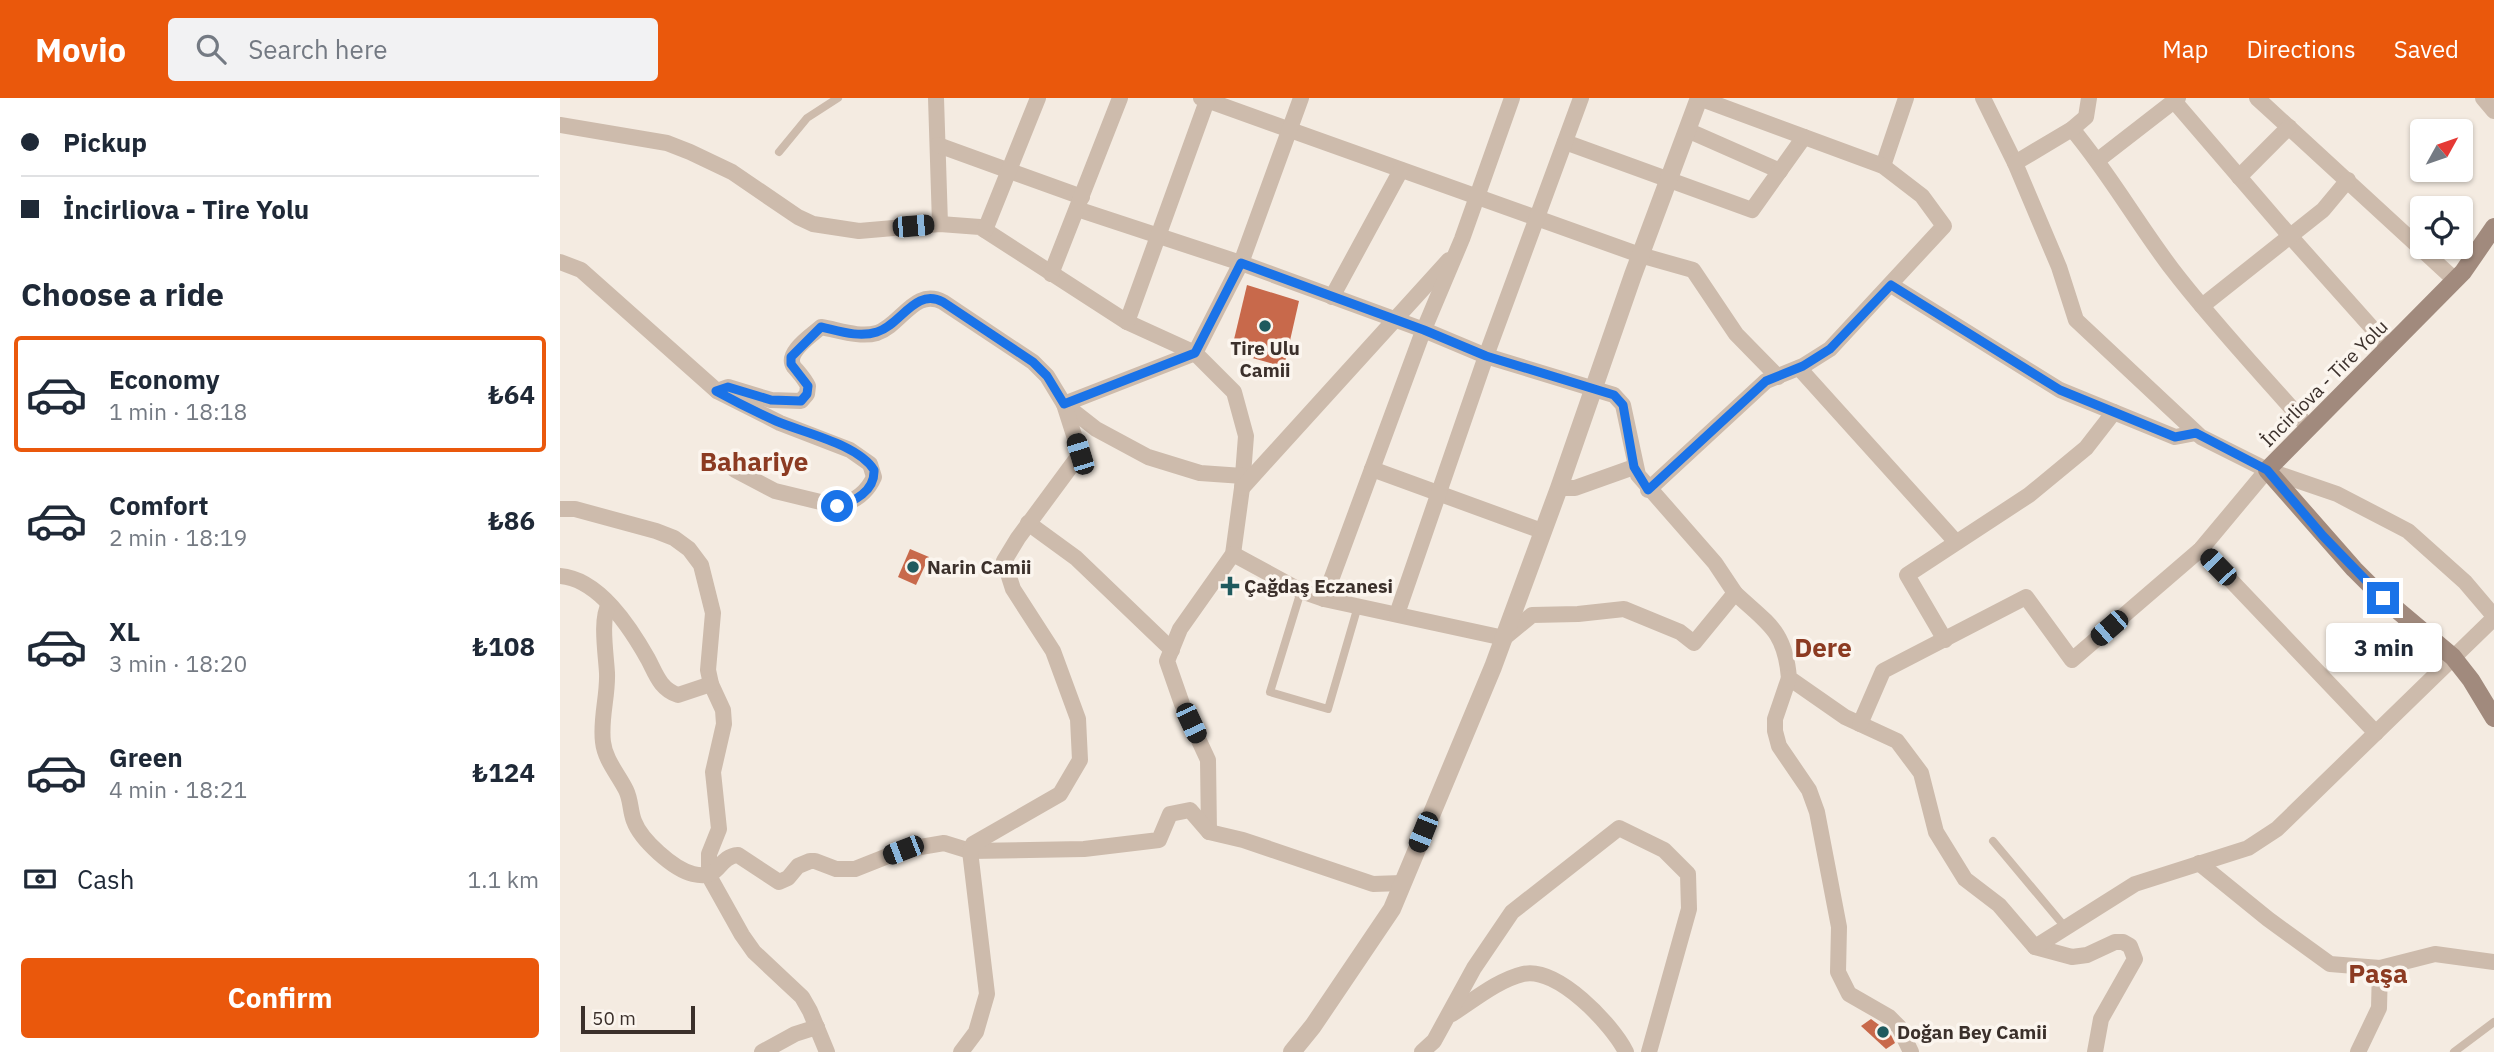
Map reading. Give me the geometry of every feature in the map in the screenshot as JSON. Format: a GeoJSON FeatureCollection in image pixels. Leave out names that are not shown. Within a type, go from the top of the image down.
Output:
{"type":"FeatureCollection","features":[{"type":"Feature","properties":{"kind":"main road","name":"İncirliova - Tire Yolu"},"geometry":{"type":"LineString","coordinates":[[2494,227],[2455,281],[2267,470],[2354,569],[2383,598],[2453,657],[2472,680],[2494,718]]}},
{"type":"Feature","properties":{"kind":"street"},"geometry":{"type":"LineString","coordinates":[[936,98],[940,224]]}},
{"type":"Feature","properties":{"kind":"street"},"geometry":{"type":"LineString","coordinates":[[985,230],[1038,98]]}},
{"type":"Feature","properties":{"kind":"street"},"geometry":{"type":"LineString","coordinates":[[1052,274],[1120,98]]}},
{"type":"Feature","properties":{"kind":"street"},"geometry":{"type":"LineString","coordinates":[[1064,404],[1195,353],[1241,263],[1301,98]]}},
{"type":"Feature","properties":{"kind":"street"},"geometry":{"type":"LineString","coordinates":[[1324,599],[1424,330],[1457,251],[1512,98]]}},
{"type":"Feature","properties":{"kind":"street"},"geometry":{"type":"LineString","coordinates":[[1397,614],[1486,356],[1581,98]]}},
{"type":"Feature","properties":{"kind":"street"},"geometry":{"type":"LineString","coordinates":[[1292,1052],[1313,1026],[1392,909],[1504,638],[1640,255],[1699,98],[1882,166],[1922,196],[1944,226],[1891,285],[1830,349],[1799,368],[1766,381],[1648,490]]}},
{"type":"Feature","properties":{"kind":"street"},"geometry":{"type":"LineString","coordinates":[[1983,98],[2015,163],[2059,267],[2076,320],[2196,433],[2267,470],[2337,494],[2408,531],[2465,582],[2494,617],[2277,829],[2248,848],[2135,884],[2035,947]]}},
{"type":"Feature","properties":{"kind":"street"},"geometry":{"type":"LineString","coordinates":[[2015,163],[2072,129],[2086,117],[2089,98]]}},
{"type":"Feature","properties":{"kind":"street"},"geometry":{"type":"LineString","coordinates":[[2257,98],[2455,281]]}},
{"type":"Feature","properties":{"kind":"street"},"geometry":{"type":"LineString","coordinates":[[2483,98],[2494,111]]}},
{"type":"Feature","properties":{"kind":"street"},"geometry":{"type":"LineString","coordinates":[[1127,322],[1205,99],[1640,255],[1693,270],[1736,334],[1777,377]]}},
{"type":"Feature","properties":{"kind":"street"},"geometry":{"type":"LineString","coordinates":[[1882,166],[1904,99]]}},
{"type":"Feature","properties":{"kind":"street"},"geometry":{"type":"LineString","coordinates":[[2098,160],[2176,99],[2239,177],[2389,347]]}},
{"type":"Feature","properties":{"kind":"street"},"geometry":{"type":"LineString","coordinates":[[560,125],[667,143],[732,172],[798,217],[813,224],[859,231],[940,224],[980,227],[1127,322],[1195,353],[1234,392],[1246,436],[1233,554],[1180,629],[1167,661],[1182,704],[1208,760],[1209,832]]}},
{"type":"Feature","properties":{"kind":"street"},"geometry":{"type":"LineString","coordinates":[[2239,177],[2289,127]]}},
{"type":"Feature","properties":{"kind":"street"},"geometry":{"type":"LineString","coordinates":[[2072,129],[2098,160],[2170,267],[2309,428]]}},
{"type":"Feature","properties":{"kind":"street"},"geometry":{"type":"LineString","coordinates":[[1687,130],[1780,171]]}},
{"type":"Feature","properties":{"kind":"street"},"geometry":{"type":"LineString","coordinates":[[1565,142],[1752,210],[1804,137]]}},
{"type":"Feature","properties":{"kind":"street"},"geometry":{"type":"LineString","coordinates":[[938,145],[1010,171],[1158,236],[1241,263],[1424,330],[1486,356],[1614,395],[1623,405],[1634,467],[1648,490],[1715,563],[1734,593],[1779,636],[1787,654],[1789,678],[1775,719],[1777,739],[1809,790],[1817,812],[1839,927],[1838,972],[1849,994],[1889,1017],[1899,1027],[1911,1052]]}},
{"type":"Feature","properties":{"kind":"street"},"geometry":{"type":"LineString","coordinates":[[1332,297],[1401,170]]}},
{"type":"Feature","properties":{"kind":"street"},"geometry":{"type":"LineString","coordinates":[[2202,306],[2323,210],[2348,180]]}},
{"type":"Feature","properties":{"kind":"street"},"geometry":{"type":"LineString","coordinates":[[1242,482],[1457,251]]}},
{"type":"Feature","properties":{"kind":"street"},"geometry":{"type":"LineString","coordinates":[[560,262],[581,270],[716,391],[770,418],[850,450],[870,464],[874,477],[864,493],[846,504],[837,506],[775,491],[735,470]]}},
{"type":"Feature","properties":{"kind":"street"},"geometry":{"type":"LineString","coordinates":[[1891,285],[2060,390],[2175,437],[2196,433]]}},
{"type":"Feature","properties":{"kind":"street"},"geometry":{"type":"LineString","coordinates":[[716,391],[728,387],[771,400],[801,401],[807,394],[808,386],[791,364],[791,357],[821,327],[856,334],[874,333],[889,325],[917,302],[929,297],[943,302],[1033,362],[1047,376],[1064,404],[1080,454],[1028,523],[1004,561],[1013,589],[1053,651],[1078,719],[1080,761],[1060,794],[974,844],[970,851],[987,994],[976,1032],[961,1052]]}},
{"type":"Feature","properties":{"kind":"street"},"geometry":{"type":"LineString","coordinates":[[1799,368],[1956,542]]}},
{"type":"Feature","properties":{"kind":"street"},"geometry":{"type":"LineString","coordinates":[[1064,404],[1096,429],[1148,457],[1242,482]]}},
{"type":"Feature","properties":{"kind":"street"},"geometry":{"type":"LineString","coordinates":[[1945,640],[1907,575],[2029,495],[2086,448],[2114,412]]}},
{"type":"Feature","properties":{"kind":"street"},"geometry":{"type":"LineString","coordinates":[[1559,488],[1575,488],[1634,467]]}},
{"type":"Feature","properties":{"kind":"street"},"geometry":{"type":"LineString","coordinates":[[1372,469],[1542,531]]}},
{"type":"Feature","properties":{"kind":"street"},"geometry":{"type":"LineString","coordinates":[[1860,724],[1883,671],[2026,597],[2072,660],[2200,549],[2267,470]]}},
{"type":"Feature","properties":{"kind":"street"},"geometry":{"type":"LineString","coordinates":[[560,509],[575,509],[674,538],[689,548],[701,565],[713,613],[708,670],[711,684],[723,709],[724,724],[713,772],[719,829],[709,853],[709,876],[754,952],[802,998],[827,1052]]}},
{"type":"Feature","properties":{"kind":"street"},"geometry":{"type":"LineString","coordinates":[[1028,523],[1076,558],[1172,650]]}},
{"type":"Feature","properties":{"kind":"street"},"geometry":{"type":"LineString","coordinates":[[2200,549],[2376,733]]}},
{"type":"Feature","properties":{"kind":"street"},"geometry":{"type":"LineString","coordinates":[[1233,554],[1301,591],[1324,599],[1504,638]]}},
{"type":"Feature","properties":{"kind":"street"},"geometry":{"type":"LineString","coordinates":[[560,576],[583,582],[609,604],[642,649],[659,681],[669,691],[678,695],[711,684]]}},
{"type":"Feature","properties":{"kind":"street"},"geometry":{"type":"LineString","coordinates":[[1504,638],[1532,615],[1624,609],[1680,632],[1694,643],[1734,593]]}},
{"type":"Feature","properties":{"kind":"street"},"geometry":{"type":"LineString","coordinates":[[609,604],[604,614],[607,677],[603,734],[607,757],[628,794],[634,821],[643,836],[678,867],[694,874],[709,876],[715,873],[725,860],[733,856],[743,857],[779,883],[788,878],[798,866],[810,861],[845,870],[855,869],[903,850],[944,843],[970,851],[1084,849],[1159,840],[1170,814],[1190,810],[1209,832],[1243,840],[1373,884],[1402,883]]}},
{"type":"Feature","properties":{"kind":"street"},"geometry":{"type":"LineString","coordinates":[[1789,678],[1845,717],[1897,741],[1921,773],[1936,832],[1965,878],[1999,905],[2035,947],[2072,957],[2087,955],[2115,942],[2130,946],[2135,959],[2101,1019],[2095,1052]]}},
{"type":"Feature","properties":{"kind":"street"},"geometry":{"type":"LineString","coordinates":[[1422,1052],[1434,1041],[1474,968],[1512,912],[1619,828],[1664,849],[1688,874],[1689,909],[1649,1052]]}},
{"type":"Feature","properties":{"kind":"street"},"geometry":{"type":"LineString","coordinates":[[2199,863],[2268,919],[2330,964],[2380,968],[2435,954],[2494,962]]}},
{"type":"Feature","properties":{"kind":"street"},"geometry":{"type":"LineString","coordinates":[[2358,1052],[2379,1008],[2380,968]]}},
{"type":"Feature","properties":{"kind":"street"},"geometry":{"type":"LineString","coordinates":[[1450,1015],[1509,979],[1525,973],[1539,973],[1556,980],[1594,1011],[1611,1027],[1626,1052]]}},
{"type":"Feature","properties":{"kind":"street"},"geometry":{"type":"LineString","coordinates":[[762,1052],[795,1034],[817,1027]]}},
{"type":"Feature","properties":{"kind":"lane"},"geometry":{"type":"LineString","coordinates":[[779,152],[807,118],[838,98]]}},
{"type":"Feature","properties":{"kind":"lane"},"geometry":{"type":"LineString","coordinates":[[1301,591],[1270,692],[1328,709],[1359,606]]}},
{"type":"Feature","properties":{"kind":"lane"},"geometry":{"type":"LineString","coordinates":[[1993,841],[2065,927]]}},
{"type":"Feature","properties":{"kind":"lane"},"geometry":{"type":"LineString","coordinates":[[2454,1052],[2494,1022]]}},
{"type":"Feature","properties":{"kind":"building","name":"Tire Ulu Camii"},"geometry":{"type":"Polygon","coordinates":[[[1247,285],[1299,301],[1284,367],[1231,352],[1247,285]]]}},
{"type":"Feature","properties":{"kind":"building","name":"Narin Camii"},"geometry":{"type":"Polygon","coordinates":[[[910,549],[929,557],[916,585],[898,577],[910,549]]]}},
{"type":"Feature","properties":{"kind":"building","name":"Doğan Bey Camii"},"geometry":{"type":"Polygon","coordinates":[[[1871,1019],[1890,1033],[1895,1043],[1886,1049],[1861,1026],[1871,1019]]]}},
{"type":"Feature","properties":{"kind":"place","name":"Tire Ulu Camii"},"geometry":{"type":"Point","coordinates":[1265,326]}},
{"type":"Feature","properties":{"kind":"place","name":"Narin Camii"},"geometry":{"type":"Point","coordinates":[913,567]}},
{"type":"Feature","properties":{"kind":"place","name":"Çağdaş Eczanesi"},"geometry":{"type":"Point","coordinates":[1230,586]}},
{"type":"Feature","properties":{"kind":"place","name":"Doğan Bey Camii"},"geometry":{"type":"Point","coordinates":[1883,1032]}},
{"type":"Feature","properties":{"kind":"district","name":"Bahariye"},"geometry":{"type":"Point","coordinates":[754,462]}},
{"type":"Feature","properties":{"kind":"district","name":"Dere"},"geometry":{"type":"Point","coordinates":[1823,648]}},
{"type":"Feature","properties":{"kind":"district","name":"Paşa"},"geometry":{"type":"Point","coordinates":[2378,974]}},
{"type":"Feature","properties":{"kind":"route"},"geometry":{"type":"LineString","coordinates":[[837,506],[856,499],[871,484],[874,470],[864,458],[780,423],[716,391],[728,387],[771,400],[801,401],[807,394],[808,386],[791,364],[791,357],[795,350],[821,327],[856,334],[874,333],[889,325],[917,302],[929,297],[939,299],[1026,356],[1047,376],[1064,404],[1195,353],[1241,263],[1424,330],[1486,356],[1614,395],[1623,405],[1634,467],[1648,490],[1766,381],[1803,366],[1830,349],[1891,285],[2060,390],[2175,437],[2196,433],[2267,470],[2323,536],[2383,598]]}}]}
